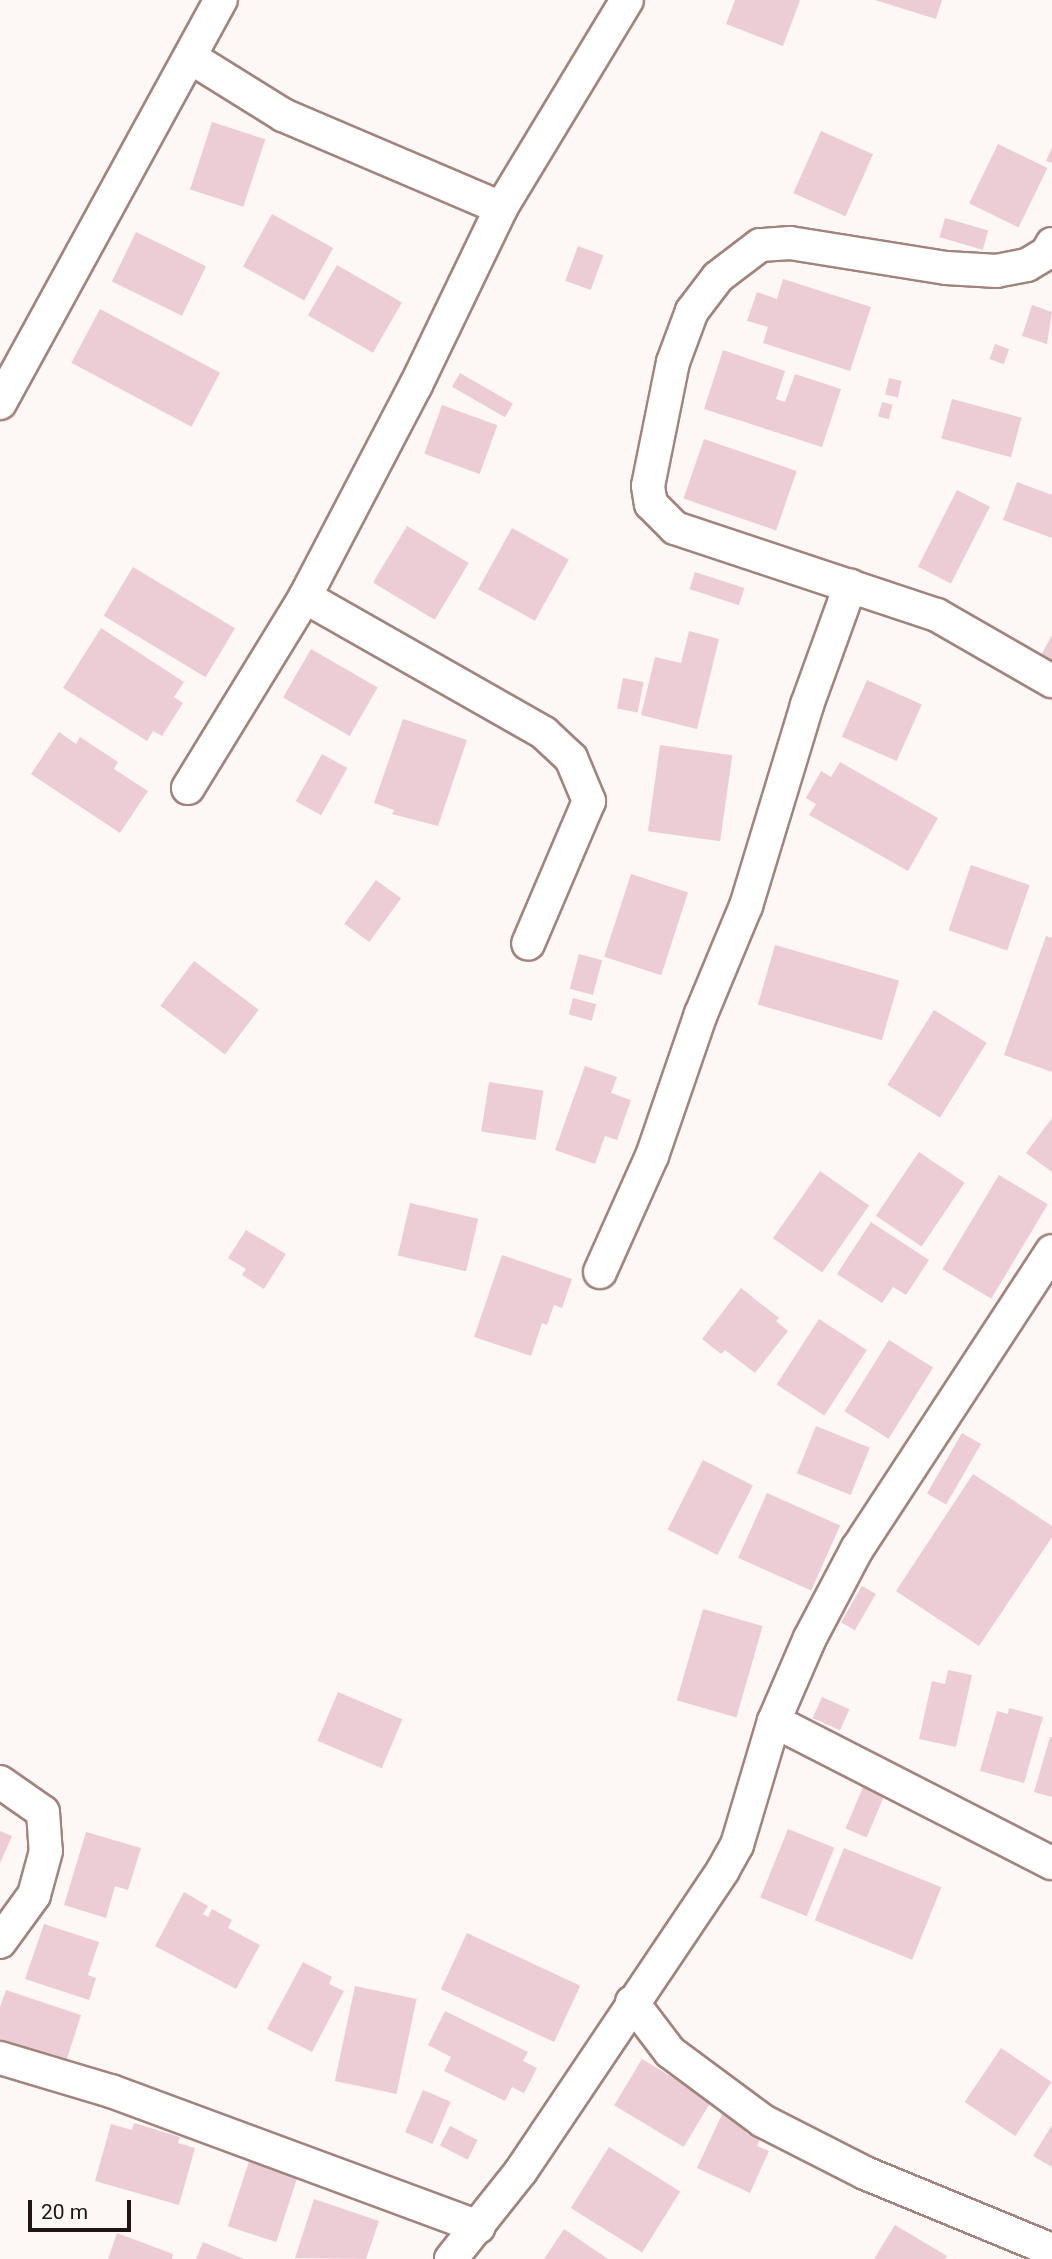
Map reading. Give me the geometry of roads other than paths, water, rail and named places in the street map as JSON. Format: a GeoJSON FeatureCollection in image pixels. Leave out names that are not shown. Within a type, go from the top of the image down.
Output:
{"type":"FeatureCollection","features":[{"type":"Feature","properties":{"kind":"street"},"geometry":{"type":"LineString","coordinates":[[0,403],[221,0]]}},
{"type":"Feature","properties":{"kind":"street"},"geometry":{"type":"LineString","coordinates":[[188,788],[305,597],[501,208],[627,0]]}},
{"type":"Feature","properties":{"kind":"street"},"geometry":{"type":"LineString","coordinates":[[190,57],[283,114],[501,208]]}},
{"type":"Feature","properties":{"kind":"street"},"geometry":{"type":"LineString","coordinates":[[1052,244],[1040,271],[946,268],[790,243],[760,245],[718,277],[692,311],[662,406],[648,486],[651,504],[675,528],[937,615],[1052,681]]}},
{"type":"Feature","properties":{"kind":"street"},"geometry":{"type":"LineString","coordinates":[[600,1272],[652,1156],[701,1014],[746,906],[807,705],[850,586]]}},
{"type":"Feature","properties":{"kind":"street"},"geometry":{"type":"LineString","coordinates":[[305,597],[544,733],[571,758],[589,801],[528,944]]}},
{"type":"Feature","properties":{"kind":"street"},"geometry":{"type":"LineString","coordinates":[[451,2259],[522,2171],[737,1845],[774,1721],[810,1638],[857,1549],[1052,1251]]}},
{"type":"Feature","properties":{"kind":"street"},"geometry":{"type":"LineString","coordinates":[[774,1721],[1052,1863]]}},
{"type":"Feature","properties":{"kind":"street"},"geometry":{"type":"LineString","coordinates":[[0,1782],[43,1812],[46,1851],[34,1895],[0,1941]]}},
{"type":"Feature","properties":{"kind":"street"},"geometry":{"type":"LineString","coordinates":[[632,2002],[670,2052],[762,2121],[865,2173],[1052,2250]]}},
{"type":"Feature","properties":{"kind":"street"},"geometry":{"type":"LineString","coordinates":[[0,2058],[111,2091],[479,2227]]}}]}
